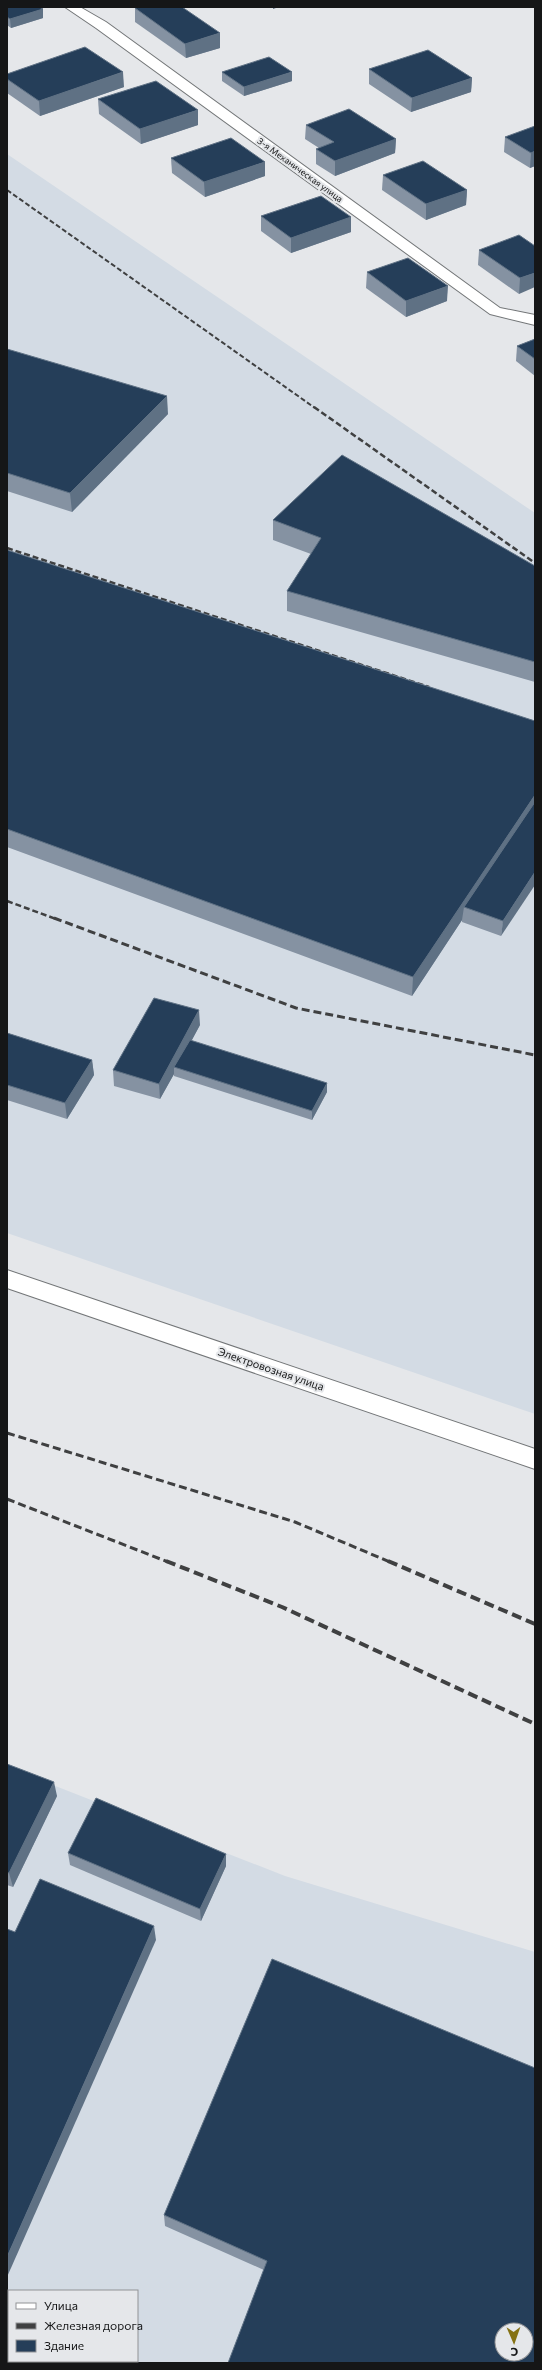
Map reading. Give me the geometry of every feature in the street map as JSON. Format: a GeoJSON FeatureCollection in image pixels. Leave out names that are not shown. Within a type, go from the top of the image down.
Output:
{"type":"FeatureCollection","features":[{"type":"Feature","properties":{"kind":"street","name":"3-я Механическая улица"},"geometry":{"type":"LineString","coordinates":[[71,7],[107,30],[495,311],[535,320]]}},
{"type":"Feature","properties":{"kind":"street","name":"Электровозная улица"},"geometry":{"type":"LineString","coordinates":[[7,1279],[535,1459]]}},
{"type":"Feature","properties":{"kind":"shaded area"},"geometry":{"type":"Polygon","coordinates":[[[7,154],[535,513],[535,1414],[7,1233],[7,154]]]}},
{"type":"Feature","properties":{"kind":"shaded area"},"geometry":{"type":"Polygon","coordinates":[[[7,1767],[285,1876],[535,1952],[535,2363],[7,2363],[7,1767]]]}},
{"type":"Feature","properties":{"kind":"building"},"geometry":{"type":"Polygon","coordinates":[[[7,7],[39,7],[43,9],[10,19],[7,17],[7,7]]]}},
{"type":"Feature","properties":{"kind":"building"},"geometry":{"type":"Polygon","coordinates":[[[182,7],[220,33],[185,44],[135,8],[182,7]]]}},
{"type":"Feature","properties":{"kind":"building"},"geometry":{"type":"Polygon","coordinates":[[[85,47],[123,72],[39,101],[7,79],[7,74],[85,47]]]}},
{"type":"Feature","properties":{"kind":"building"},"geometry":{"type":"Polygon","coordinates":[[[428,50],[472,78],[412,98],[369,69],[428,50]]]}},
{"type":"Feature","properties":{"kind":"building"},"geometry":{"type":"Polygon","coordinates":[[[269,57],[292,72],[244,87],[222,72],[269,57]]]}},
{"type":"Feature","properties":{"kind":"building"},"geometry":{"type":"Polygon","coordinates":[[[156,81],[198,110],[140,129],[98,99],[156,81]]]}},
{"type":"Feature","properties":{"kind":"building"},"geometry":{"type":"Polygon","coordinates":[[[349,109],[396,139],[335,161],[316,149],[334,142],[306,125],[349,109]]]}},
{"type":"Feature","properties":{"kind":"building"},"geometry":{"type":"Polygon","coordinates":[[[535,126],[535,151],[531,153],[505,137],[535,126]]]}},
{"type":"Feature","properties":{"kind":"building"},"geometry":{"type":"Polygon","coordinates":[[[231,138],[265,162],[204,182],[171,158],[231,138]]]}},
{"type":"Feature","properties":{"kind":"building"},"geometry":{"type":"Polygon","coordinates":[[[423,161],[467,190],[426,204],[383,175],[423,161]]]}},
{"type":"Feature","properties":{"kind":"building"},"geometry":{"type":"Polygon","coordinates":[[[321,196],[351,217],[291,238],[261,216],[321,196]]]}},
{"type":"Feature","properties":{"kind":"building"},"geometry":{"type":"Polygon","coordinates":[[[519,235],[535,246],[535,273],[520,278],[479,250],[519,235]]]}},
{"type":"Feature","properties":{"kind":"building"},"geometry":{"type":"Polygon","coordinates":[[[408,258],[448,286],[406,301],[367,272],[408,258]]]}},
{"type":"Feature","properties":{"kind":"building"},"geometry":{"type":"Polygon","coordinates":[[[535,339],[535,359],[517,346],[535,339]]]}},
{"type":"Feature","properties":{"kind":"building"},"geometry":{"type":"Polygon","coordinates":[[[7,349],[167,396],[70,493],[7,473],[7,349]]]}},
{"type":"Feature","properties":{"kind":"building"},"geometry":{"type":"Polygon","coordinates":[[[342,455],[535,566],[535,662],[287,591],[321,538],[273,520],[342,455]]]}},
{"type":"Feature","properties":{"kind":"building"},"geometry":{"type":"Polygon","coordinates":[[[7,550],[535,721],[535,795],[413,977],[7,829],[7,550]]]}},
{"type":"Feature","properties":{"kind":"building"},"geometry":{"type":"Polygon","coordinates":[[[535,802],[535,872],[503,921],[464,907],[535,802]]]}},
{"type":"Feature","properties":{"kind":"building"},"geometry":{"type":"Polygon","coordinates":[[[154,998],[199,1010],[159,1084],[113,1070],[154,998]]]}},
{"type":"Feature","properties":{"kind":"building"},"geometry":{"type":"Polygon","coordinates":[[[7,1033],[92,1060],[65,1103],[7,1085],[7,1033]]]}},
{"type":"Feature","properties":{"kind":"building"},"geometry":{"type":"Polygon","coordinates":[[[190,1040],[327,1083],[312,1111],[174,1067],[190,1040]]]}},
{"type":"Feature","properties":{"kind":"building"},"geometry":{"type":"Polygon","coordinates":[[[7,1764],[54,1782],[9,1873],[7,1872],[7,1764]]]}},
{"type":"Feature","properties":{"kind":"building"},"geometry":{"type":"Polygon","coordinates":[[[96,1798],[226,1854],[200,1909],[68,1853],[96,1798]]]}},
{"type":"Feature","properties":{"kind":"building"},"geometry":{"type":"Polygon","coordinates":[[[40,1879],[154,1926],[7,2257],[7,1929],[15,1932],[40,1879]]]}},
{"type":"Feature","properties":{"kind":"building"},"geometry":{"type":"Polygon","coordinates":[[[272,1959],[535,2068],[535,2363],[228,2363],[267,2261],[164,2215],[272,1959]]]}},
{"type":"Feature","properties":{"kind":"railway"},"geometry":{"type":"LineString","coordinates":[[7,190],[315,408]]}},
{"type":"Feature","properties":{"kind":"railway"},"geometry":{"type":"LineString","coordinates":[[314,407],[535,563]]}},
{"type":"Feature","properties":{"kind":"railway"},"geometry":{"type":"LineString","coordinates":[[7,548],[429,687]]}},
{"type":"Feature","properties":{"kind":"railway"},"geometry":{"type":"LineString","coordinates":[[7,901],[56,919]]}},
{"type":"Feature","properties":{"kind":"railway"},"geometry":{"type":"LineString","coordinates":[[54,918],[296,1008],[535,1055]]}},
{"type":"Feature","properties":{"kind":"railway"},"geometry":{"type":"LineString","coordinates":[[7,1433],[295,1522],[390,1562]]}},
{"type":"Feature","properties":{"kind":"railway"},"geometry":{"type":"LineString","coordinates":[[7,1499],[168,1562]]}},
{"type":"Feature","properties":{"kind":"railway"},"geometry":{"type":"LineString","coordinates":[[166,1561],[282,1607],[535,1724]]}},
{"type":"Feature","properties":{"kind":"railway"},"geometry":{"type":"LineString","coordinates":[[388,1561],[535,1624]]}}]}
